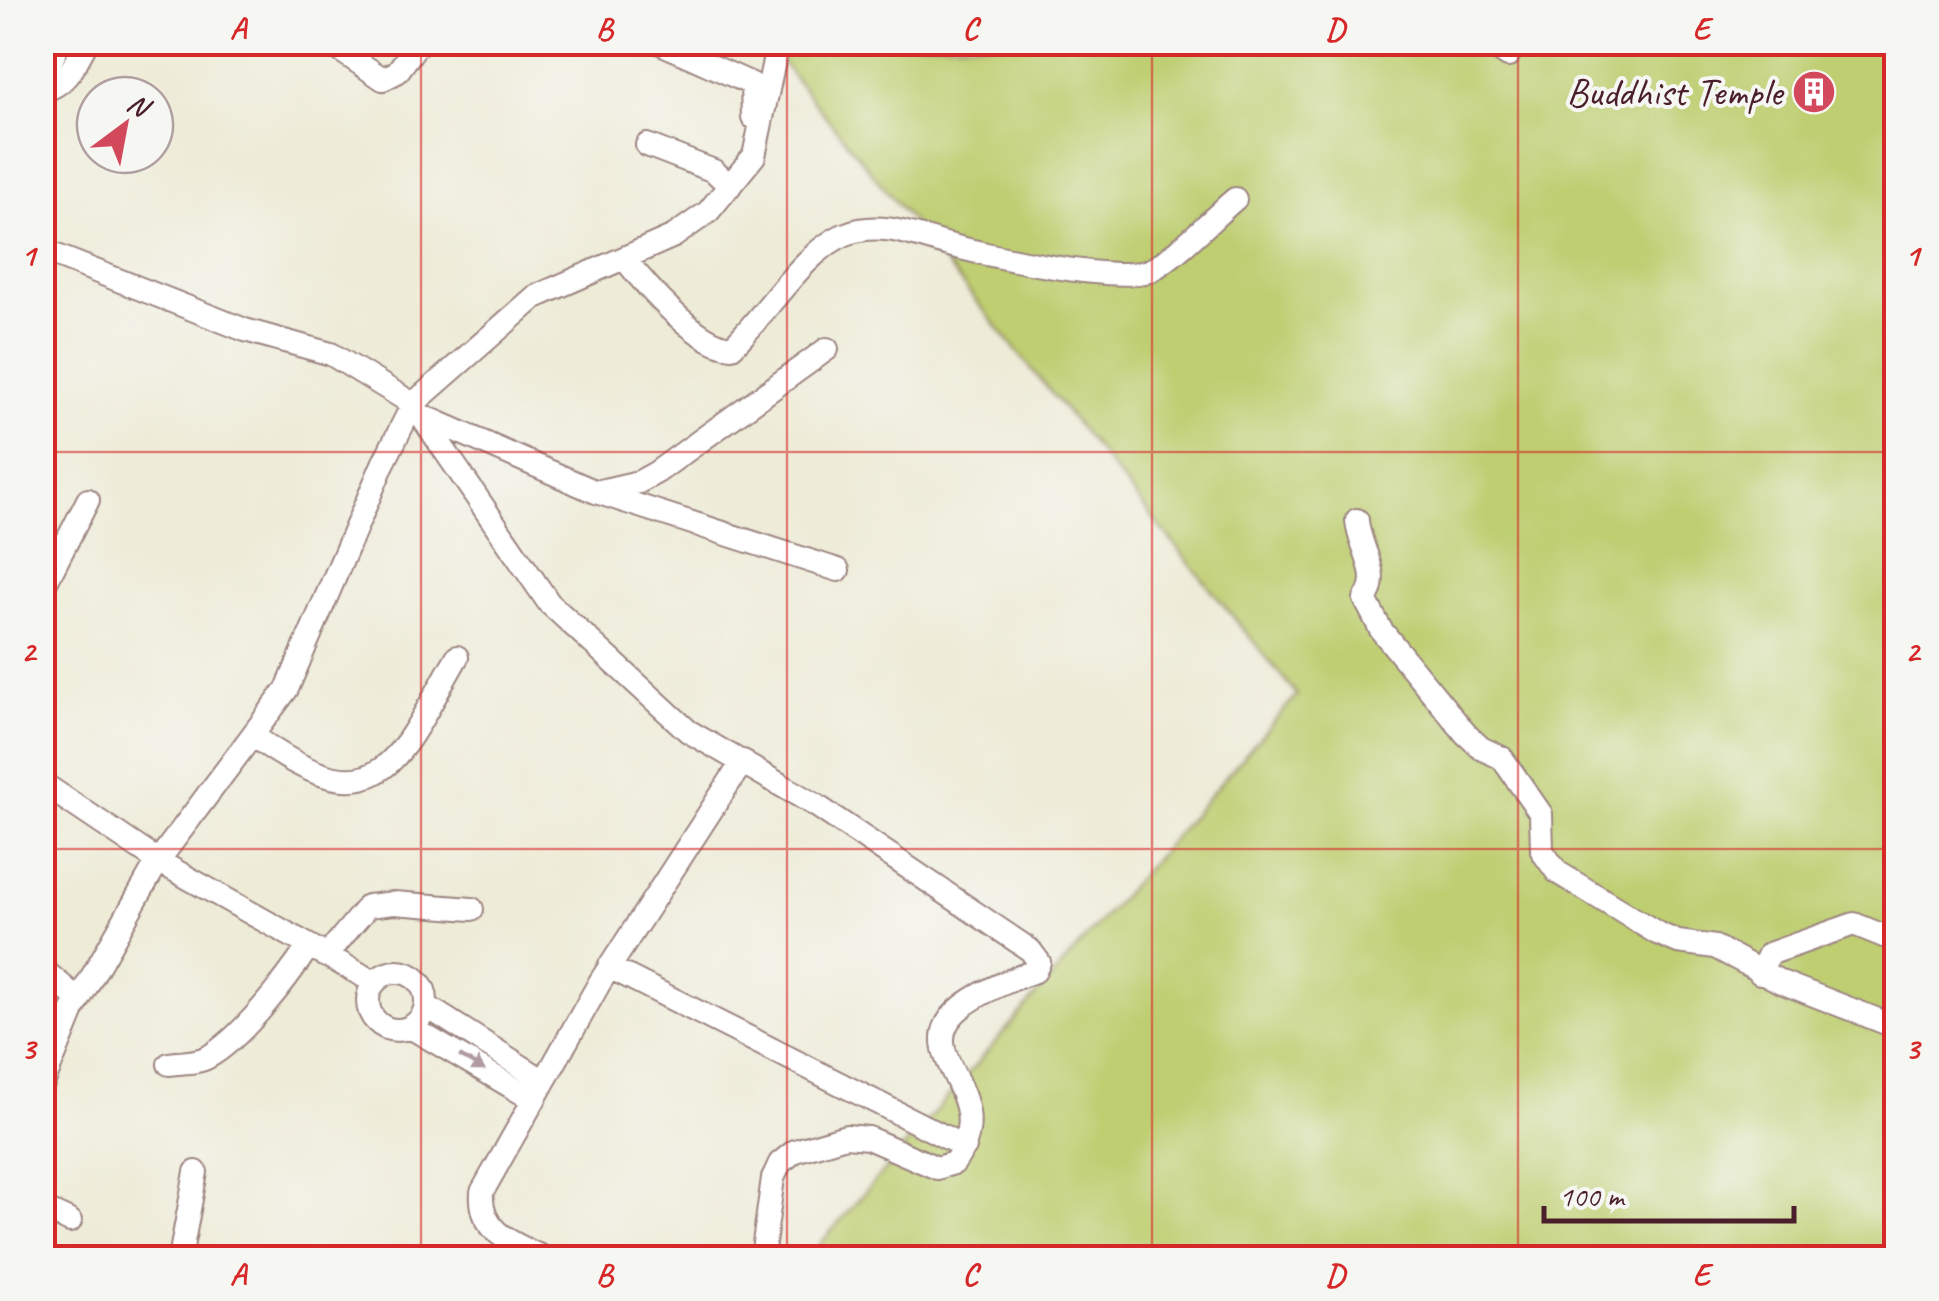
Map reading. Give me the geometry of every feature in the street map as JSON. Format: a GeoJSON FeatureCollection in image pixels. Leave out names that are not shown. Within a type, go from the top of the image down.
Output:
{"type":"FeatureCollection","features":[{"type":"Feature","properties":{"kind":"street"},"geometry":{"type":"LineString","coordinates":[[42,79],[60,42]]}},
{"type":"Feature","properties":{"kind":"street"},"geometry":{"type":"LineString","coordinates":[[42,90],[55,89],[65,79],[87,42]]}},
{"type":"Feature","properties":{"kind":"street"},"geometry":{"type":"LineString","coordinates":[[328,42],[383,80],[397,72],[418,42]]}},
{"type":"Feature","properties":{"kind":"street"},"geometry":{"type":"LineString","coordinates":[[658,42],[752,84],[754,156]]}},
{"type":"Feature","properties":{"kind":"street"},"geometry":{"type":"LineString","coordinates":[[42,1086],[79,1000],[158,861],[255,737],[286,689],[382,464],[417,410],[535,297],[674,236],[708,212],[754,156],[778,42]]}},
{"type":"Feature","properties":{"kind":"street"},"geometry":{"type":"LineString","coordinates":[[647,146],[714,171],[730,186]]}},
{"type":"Feature","properties":{"kind":"street"},"geometry":{"type":"LineString","coordinates":[[625,259],[654,297],[717,344],[732,347],[808,262],[842,236],[854,232],[880,228],[979,252],[1126,277],[1151,270],[1234,199]]}},
{"type":"Feature","properties":{"kind":"street"},"geometry":{"type":"LineString","coordinates":[[42,250],[246,330],[331,354],[417,410],[596,492],[838,570]]}},
{"type":"Feature","properties":{"kind":"street"},"geometry":{"type":"LineString","coordinates":[[596,492],[656,472],[827,349]]}},
{"type":"Feature","properties":{"kind":"street"},"geometry":{"type":"LineString","coordinates":[[417,410],[549,603],[688,731],[743,760],[1030,950],[1039,962],[1035,972],[980,991],[946,1023],[942,1048],[970,1114],[965,1148],[954,1163],[937,1168],[868,1138],[846,1136],[795,1151],[780,1163],[773,1178],[762,1258]]}},
{"type":"Feature","properties":{"kind":"street"},"geometry":{"type":"LineString","coordinates":[[42,590],[88,500]]}},
{"type":"Feature","properties":{"kind":"street"},"geometry":{"type":"LineString","coordinates":[[1358,520],[1358,540],[1372,572],[1372,590],[1365,599],[1381,630],[1466,734],[1481,748],[1502,758],[1541,814],[1542,852],[1557,872],[1657,933],[1678,942],[1715,947],[1760,973],[1896,1027]]}},
{"type":"Feature","properties":{"kind":"street"},"geometry":{"type":"LineString","coordinates":[[255,737],[318,776],[346,781],[373,778],[402,752],[457,657]]}},
{"type":"Feature","properties":{"kind":"street"},"geometry":{"type":"LineString","coordinates":[[544,1258],[498,1235],[484,1220],[482,1192],[610,967],[743,760]]}},
{"type":"Feature","properties":{"kind":"street"},"geometry":{"type":"LineString","coordinates":[[42,783],[158,861],[374,982]]}},
{"type":"Feature","properties":{"kind":"street"},"geometry":{"type":"LineString","coordinates":[[169,1064],[206,1058],[292,972],[368,906],[394,902],[472,909]]}},
{"type":"Feature","properties":{"kind":"street"},"geometry":{"type":"LineString","coordinates":[[1760,973],[1769,954],[1824,938],[1843,926],[1854,924],[1896,941]]}},
{"type":"Feature","properties":{"kind":"street"},"geometry":{"type":"LineString","coordinates":[[610,967],[965,1148]]}},
{"type":"Feature","properties":{"kind":"street"},"geometry":{"type":"LineString","coordinates":[[42,970],[79,1000]]}},
{"type":"Feature","properties":{"kind":"street"},"geometry":{"type":"LineString","coordinates":[[384,974],[409,974],[419,982],[426,1006],[539,1090],[410,1027],[384,1027],[368,1007],[374,982],[384,974]]}},
{"type":"Feature","properties":{"kind":"street"},"geometry":{"type":"LineString","coordinates":[[410,1027],[426,1006]]}},
{"type":"Feature","properties":{"kind":"street"},"geometry":{"type":"LineString","coordinates":[[180,1258],[196,1172]]}},
{"type":"Feature","properties":{"kind":"street"},"geometry":{"type":"LineString","coordinates":[[42,1208],[70,1221]]}},
{"type":"Feature","properties":{"kind":"green space"},"geometry":{"type":"Polygon","coordinates":[[[766,43],[1896,43],[1896,1258],[808,1258],[1297,695],[766,43]]]}},
{"type":"Feature","properties":{"kind":"place","name":"Buddhist Temple"},"geometry":{"type":"Point","coordinates":[1814,92]}}]}
